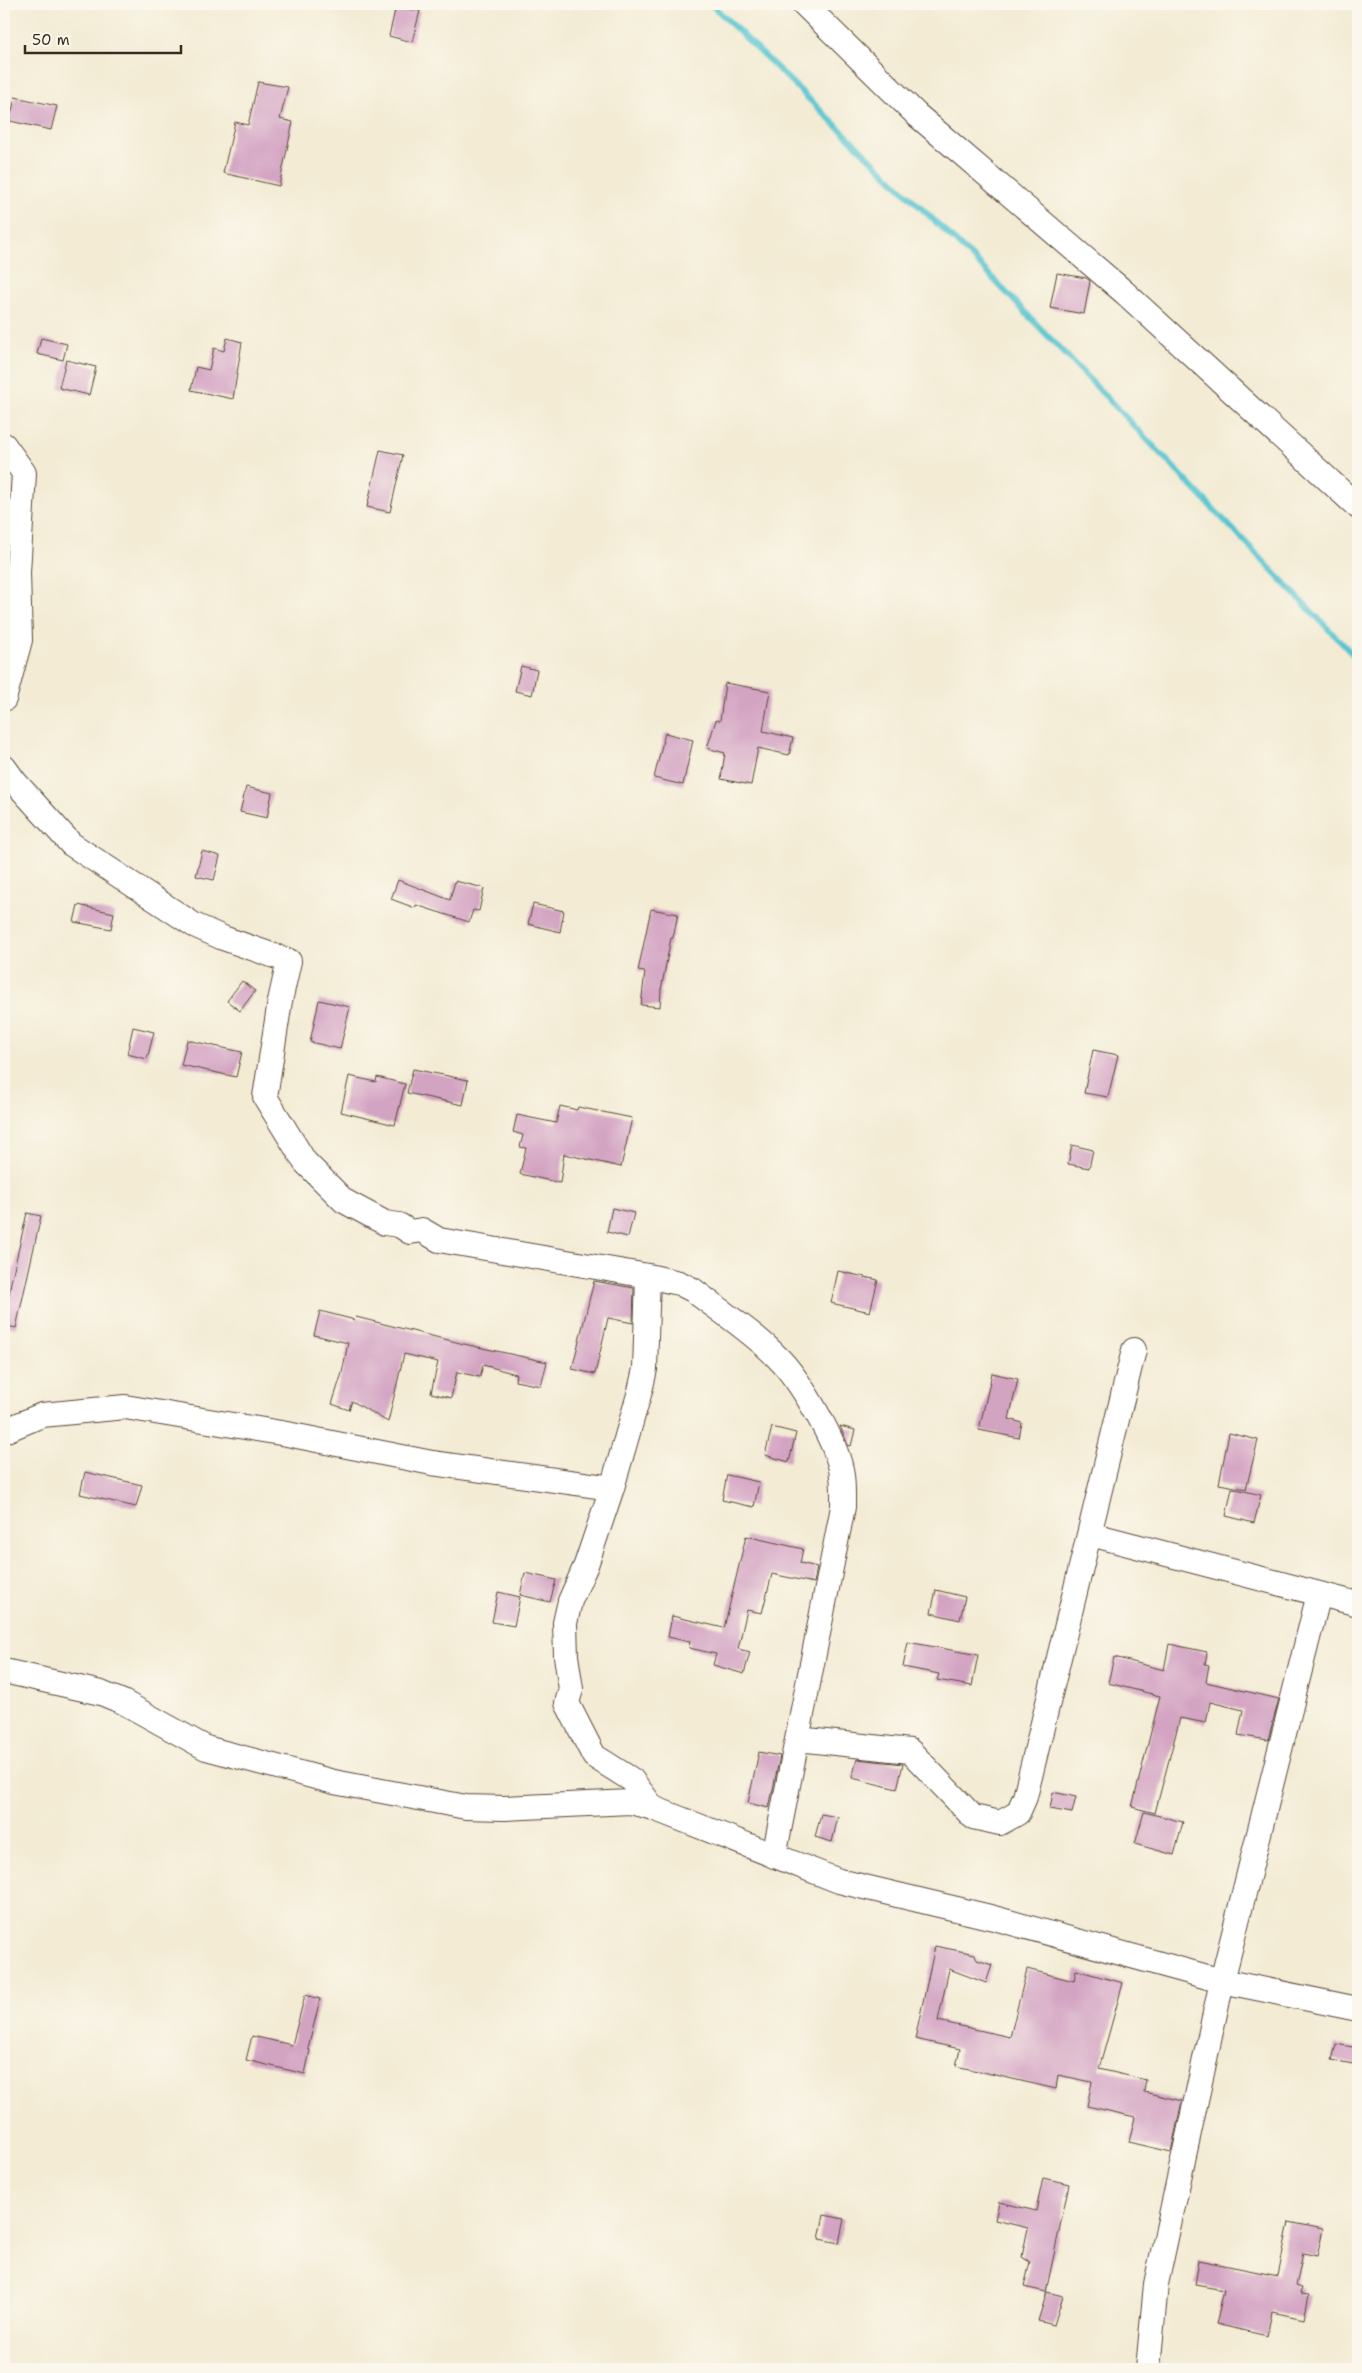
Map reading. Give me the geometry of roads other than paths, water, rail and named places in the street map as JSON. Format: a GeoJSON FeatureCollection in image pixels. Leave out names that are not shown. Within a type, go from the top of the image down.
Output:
{"type":"FeatureCollection","features":[{"type":"Feature","properties":{"kind":"street"},"geometry":{"type":"LineString","coordinates":[[804,4],[917,115],[1124,292],[1358,508]]}},
{"type":"Feature","properties":{"kind":"street"},"geometry":{"type":"LineString","coordinates":[[4,445],[24,473],[18,573],[20,640],[4,699]]}},
{"type":"Feature","properties":{"kind":"street"},"geometry":{"type":"LineString","coordinates":[[4,767],[15,782],[72,844],[194,925],[223,938],[289,962],[280,1001],[265,1097],[305,1162],[344,1201],[385,1223],[399,1225],[410,1232],[422,1230],[439,1240],[679,1283],[693,1290],[776,1355],[795,1376],[830,1440],[840,1464],[844,1484],[843,1507],[774,1856]]}},
{"type":"Feature","properties":{"kind":"street"},"geometry":{"type":"LineString","coordinates":[[648,1276],[645,1369],[612,1488],[586,1565],[570,1602],[565,1624],[571,1689],[566,1703],[594,1756],[632,1780],[653,1808]]}},
{"type":"Feature","properties":{"kind":"street"},"geometry":{"type":"LineString","coordinates":[[798,1739],[910,1751],[972,1817],[1000,1823],[1018,1813],[1025,1797],[1134,1350]]}},
{"type":"Feature","properties":{"kind":"street"},"geometry":{"type":"LineString","coordinates":[[4,1431],[42,1416],[125,1407],[287,1434],[432,1463],[612,1488]]}},
{"type":"Feature","properties":{"kind":"street"},"geometry":{"type":"LineString","coordinates":[[1090,1534],[1358,1604]]}},
{"type":"Feature","properties":{"kind":"street"},"geometry":{"type":"LineString","coordinates":[[1148,2369],[1156,2284],[1222,1981],[1319,1594]]}},
{"type":"Feature","properties":{"kind":"street"},"geometry":{"type":"LineString","coordinates":[[4,1671],[101,1693],[123,1702],[206,1748],[334,1782],[466,1807],[504,1808],[630,1802],[653,1808],[839,1881],[994,1918],[1222,1981],[1358,2009]]}},
{"type":"Feature","properties":{"kind":"waterway"},"geometry":{"type":"LineString","coordinates":[[711,4],[980,265],[1358,660]]}}]}
